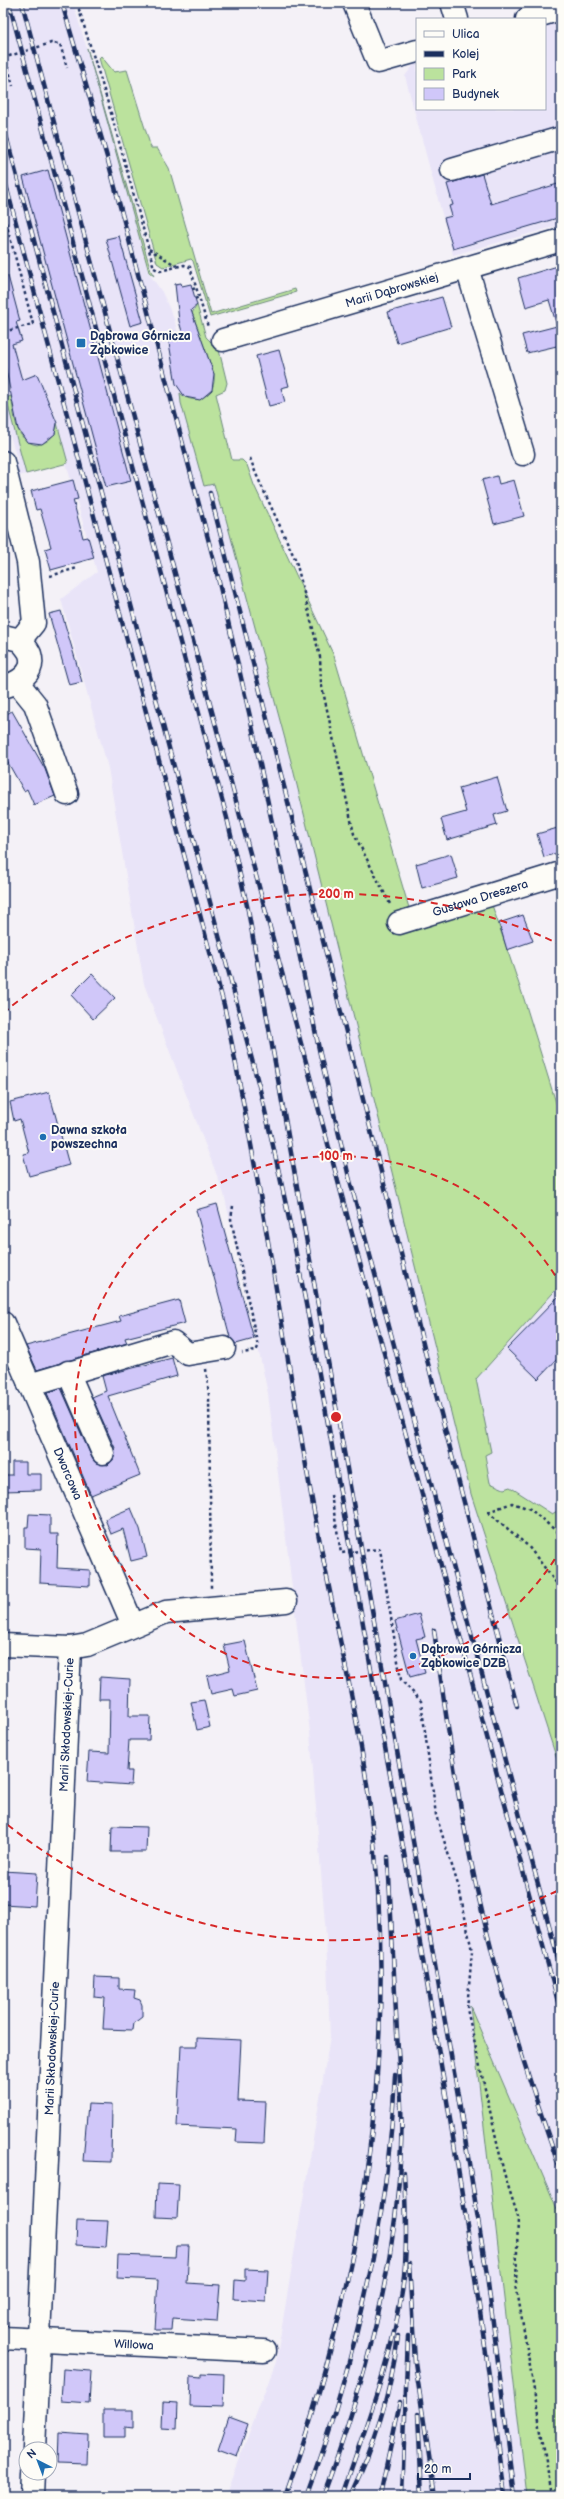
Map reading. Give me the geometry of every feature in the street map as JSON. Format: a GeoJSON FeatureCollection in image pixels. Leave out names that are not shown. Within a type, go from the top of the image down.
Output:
{"type":"FeatureCollection","features":[{"type":"Feature","properties":{"kind":"street"},"geometry":{"type":"LineString","coordinates":[[354,3],[378,62],[416,51]]}},
{"type":"Feature","properties":{"kind":"street"},"geometry":{"type":"LineString","coordinates":[[452,3],[457,18]]}},
{"type":"Feature","properties":{"kind":"street"},"geometry":{"type":"LineString","coordinates":[[530,18],[561,9]]}},
{"type":"Feature","properties":{"kind":"street"},"geometry":{"type":"LineString","coordinates":[[452,170],[561,138]]}},
{"type":"Feature","properties":{"kind":"street","name":"Marii Dąbrowskiej"},"geometry":{"type":"LineString","coordinates":[[223,340],[561,240]]}},
{"type":"Feature","properties":{"kind":"street"},"geometry":{"type":"LineString","coordinates":[[467,268],[524,454]]}},
{"type":"Feature","properties":{"kind":"street"},"geometry":{"type":"LineString","coordinates":[[5,476],[25,545],[31,578],[34,623],[12,638],[30,654],[29,670],[11,685],[35,704],[68,794]]}},
{"type":"Feature","properties":{"kind":"street","name":"Gustawa Dreszera"},"geometry":{"type":"LineString","coordinates":[[399,923],[561,873]]}},
{"type":"Feature","properties":{"kind":"street","name":"Dworcowa"},"geometry":{"type":"LineString","coordinates":[[3,1323],[133,1625]]}},
{"type":"Feature","properties":{"kind":"street"},"geometry":{"type":"LineString","coordinates":[[29,1384],[173,1342],[188,1354],[224,1348]]}},
{"type":"Feature","properties":{"kind":"street"},"geometry":{"type":"LineString","coordinates":[[68,1372],[103,1452]]}},
{"type":"Feature","properties":{"kind":"street"},"geometry":{"type":"LineString","coordinates":[[3,1646],[70,1648],[87,1645],[166,1612],[286,1601]]}},
{"type":"Feature","properties":{"kind":"street","name":"Marii Skłodowskiej-Curie"},"geometry":{"type":"LineString","coordinates":[[34,2441],[70,1648]]}},
{"type":"Feature","properties":{"kind":"street","name":"Willowa"},"geometry":{"type":"LineString","coordinates":[[3,2338],[264,2351]]}},
{"type":"Feature","properties":{"kind":"street"},"geometry":{"type":"LineString","coordinates":[[32,2496],[33,2481]]}},
{"type":"Feature","properties":{"kind":"path"},"geometry":{"type":"LineString","coordinates":[[77,3],[107,98],[154,268],[160,271],[184,265],[190,267],[210,335],[218,341],[223,340]]}},
{"type":"Feature","properties":{"kind":"path"},"geometry":{"type":"LineString","coordinates":[[13,86],[4,57],[51,43],[60,44],[67,68]]}},
{"type":"Feature","properties":{"kind":"path"},"geometry":{"type":"LineString","coordinates":[[3,211],[33,324],[3,332]]}},
{"type":"Feature","properties":{"kind":"path"},"geometry":{"type":"LineString","coordinates":[[148,248],[177,266]]}},
{"type":"Feature","properties":{"kind":"path"},"geometry":{"type":"LineString","coordinates":[[192,289],[197,288]]}},
{"type":"Feature","properties":{"kind":"path"},"geometry":{"type":"LineString","coordinates":[[195,299],[199,298]]}},
{"type":"Feature","properties":{"kind":"path"},"geometry":{"type":"LineString","coordinates":[[250,458],[296,561],[320,657],[321,682],[354,834],[399,923]]}},
{"type":"Feature","properties":{"kind":"path"},"geometry":{"type":"LineString","coordinates":[[50,576],[77,568]]}},
{"type":"Feature","properties":{"kind":"path"},"geometry":{"type":"LineString","coordinates":[[224,1348],[247,1354],[256,1351],[258,1347],[231,1220],[233,1206]]}},
{"type":"Feature","properties":{"kind":"path"},"geometry":{"type":"LineString","coordinates":[[199,1353],[206,1369],[209,1395],[208,1509],[212,1608]]}},
{"type":"Feature","properties":{"kind":"path"},"geometry":{"type":"LineString","coordinates":[[331,1495],[341,1553],[380,1549],[401,1680],[421,1701],[436,1815],[459,1888],[472,1951],[467,2009],[504,2173],[518,2217],[516,2284],[552,2496]]}},
{"type":"Feature","properties":{"kind":"path"},"geometry":{"type":"LineString","coordinates":[[561,1535],[530,1509],[512,1503],[488,1512],[528,1546],[561,1589]]}},
{"type":"Feature","properties":{"kind":"shaded area"},"geometry":{"type":"Polygon","coordinates":[[[3,3],[73,3],[110,125],[148,272],[162,292],[174,319],[293,769],[471,1494],[561,1772],[561,2218],[470,2008],[527,2496],[225,2496],[276,2362],[330,2037],[326,1936],[310,1732],[268,1393],[224,1194],[144,984],[108,768],[61,599],[97,572],[66,463],[15,477],[13,470],[18,462],[3,412],[3,3]]]}},
{"type":"Feature","properties":{"kind":"shaded area"},"geometry":{"type":"Polygon","coordinates":[[[561,14],[561,225],[453,255],[405,76],[416,62],[416,110],[546,110],[546,19],[561,14]]]}},
{"type":"Feature","properties":{"kind":"shaded area"},"geometry":{"type":"Polygon","coordinates":[[[561,1284],[561,1509],[552,1514],[510,1487],[504,1489],[490,1483],[476,1379],[561,1284]]]}},
{"type":"Feature","properties":{"kind":"green space"},"geometry":{"type":"Polygon","coordinates":[[[87,48],[151,271],[154,276],[149,272],[87,48]]]}},
{"type":"Feature","properties":{"kind":"green space"},"geometry":{"type":"Polygon","coordinates":[[[101,56],[114,72],[127,70],[151,148],[157,148],[169,168],[211,314],[295,289],[296,292],[210,317],[193,261],[191,259],[163,267],[157,263],[99,58],[101,56]]]}},
{"type":"Feature","properties":{"kind":"green space"},"geometry":{"type":"Polygon","coordinates":[[[197,305],[206,337],[219,350],[227,383],[225,390],[216,394],[232,460],[242,460],[247,465],[254,485],[334,656],[415,928],[492,905],[524,999],[561,1119],[561,1284],[476,1379],[491,1452],[485,1455],[490,1483],[504,1489],[510,1487],[552,1514],[561,1509],[561,1772],[471,1494],[293,769],[223,508],[221,509],[214,484],[204,486],[181,403],[180,393],[192,399],[199,399],[209,393],[214,381],[214,374],[192,313],[197,305]]]}},
{"type":"Feature","properties":{"kind":"green space"},"geometry":{"type":"Polygon","coordinates":[[[11,396],[17,426],[20,433],[29,443],[37,445],[49,440],[54,434],[57,423],[68,463],[26,474],[6,398],[11,396]]]}},
{"type":"Feature","properties":{"kind":"green space"},"geometry":{"type":"Polygon","coordinates":[[[470,2006],[561,2218],[561,2496],[527,2496],[470,2006]]]}},
{"type":"Feature","properties":{"kind":"building"},"geometry":{"type":"Polygon","coordinates":[[[48,170],[131,481],[106,487],[23,177],[48,170]]]}},
{"type":"Feature","properties":{"kind":"building"},"geometry":{"type":"Polygon","coordinates":[[[482,174],[491,204],[561,183],[561,217],[453,249],[444,218],[452,216],[449,206],[453,205],[447,184],[482,174]]]}},
{"type":"Feature","properties":{"kind":"building"},"geometry":{"type":"Polygon","coordinates":[[[119,236],[143,322],[130,326],[106,239],[119,236]]]}},
{"type":"Feature","properties":{"kind":"building"},"geometry":{"type":"Polygon","coordinates":[[[561,265],[561,345],[527,353],[522,335],[557,326],[549,300],[526,307],[518,278],[561,265]]]}},
{"type":"Feature","properties":{"kind":"building"},"geometry":{"type":"Polygon","coordinates":[[[8,276],[20,321],[16,322],[22,341],[12,344],[22,380],[37,374],[57,423],[55,434],[42,444],[27,442],[18,429],[3,355],[3,277],[8,276]]]}},
{"type":"Feature","properties":{"kind":"building"},"geometry":{"type":"Polygon","coordinates":[[[181,283],[182,286],[191,284],[197,305],[191,310],[214,374],[212,390],[200,400],[185,397],[176,384],[168,337],[183,335],[179,321],[175,284],[181,283]]]}},
{"type":"Feature","properties":{"kind":"building"},"geometry":{"type":"Polygon","coordinates":[[[442,297],[451,327],[397,343],[388,312],[442,297]]]}},
{"type":"Feature","properties":{"kind":"building"},"geometry":{"type":"Polygon","coordinates":[[[279,350],[289,386],[281,388],[285,402],[269,406],[256,356],[279,350]]]}},
{"type":"Feature","properties":{"kind":"building"},"geometry":{"type":"Polygon","coordinates":[[[497,476],[499,484],[514,480],[524,516],[494,524],[482,480],[497,476]]]}},
{"type":"Feature","properties":{"kind":"building"},"geometry":{"type":"Polygon","coordinates":[[[73,480],[78,499],[73,500],[83,538],[88,537],[94,558],[51,570],[45,549],[51,547],[40,509],[36,510],[31,491],[73,480]]]}},
{"type":"Feature","properties":{"kind":"building"},"geometry":{"type":"Polygon","coordinates":[[[61,611],[82,682],[69,685],[49,614],[61,611]]]}},
{"type":"Feature","properties":{"kind":"building"},"geometry":{"type":"Polygon","coordinates":[[[12,711],[45,769],[55,796],[34,805],[27,789],[24,791],[3,754],[3,716],[12,711]]]}},
{"type":"Feature","properties":{"kind":"building"},"geometry":{"type":"Polygon","coordinates":[[[497,777],[507,811],[494,815],[497,825],[447,840],[441,819],[466,812],[459,788],[497,777]]]}},
{"type":"Feature","properties":{"kind":"building"},"geometry":{"type":"Polygon","coordinates":[[[561,827],[561,852],[544,857],[537,834],[561,827]]]}},
{"type":"Feature","properties":{"kind":"building"},"geometry":{"type":"Polygon","coordinates":[[[451,854],[458,878],[422,888],[416,864],[451,854]]]}},
{"type":"Feature","properties":{"kind":"building"},"geometry":{"type":"Polygon","coordinates":[[[523,915],[533,941],[507,950],[499,923],[523,915]]]}},
{"type":"Feature","properties":{"kind":"building"},"geometry":{"type":"Polygon","coordinates":[[[92,974],[115,998],[93,1019],[71,995],[92,974]]]}},
{"type":"Feature","properties":{"kind":"building","name":"Dawna szkoła powszechna"},"geometry":{"type":"Polygon","coordinates":[[[49,1092],[69,1165],[29,1176],[23,1154],[29,1153],[20,1119],[14,1121],[10,1102],[49,1092]]]}},
{"type":"Feature","properties":{"kind":"building"},"geometry":{"type":"Polygon","coordinates":[[[217,1204],[254,1339],[236,1344],[230,1337],[196,1210],[217,1204]]]}},
{"type":"Feature","properties":{"kind":"building"},"geometry":{"type":"Polygon","coordinates":[[[561,1294],[561,1355],[538,1379],[507,1349],[561,1294]]]}},
{"type":"Feature","properties":{"kind":"building"},"geometry":{"type":"Polygon","coordinates":[[[179,1300],[185,1323],[125,1338],[127,1343],[37,1370],[26,1346],[121,1321],[119,1316],[179,1300]]]}},
{"type":"Feature","properties":{"kind":"building"},"geometry":{"type":"Polygon","coordinates":[[[172,1358],[177,1376],[108,1396],[140,1475],[91,1495],[47,1393],[61,1388],[92,1458],[96,1463],[108,1465],[113,1460],[115,1448],[92,1397],[106,1391],[102,1376],[172,1358]]]}},
{"type":"Feature","properties":{"kind":"building"},"geometry":{"type":"Polygon","coordinates":[[[12,1462],[26,1462],[26,1474],[41,1474],[41,1490],[3,1491],[3,1475],[12,1475],[12,1462]]]}},
{"type":"Feature","properties":{"kind":"building"},"geometry":{"type":"Polygon","coordinates":[[[131,1508],[140,1529],[147,1557],[131,1561],[123,1529],[111,1534],[105,1519],[131,1508]]]}},
{"type":"Feature","properties":{"kind":"building"},"geometry":{"type":"Polygon","coordinates":[[[29,1514],[50,1515],[50,1534],[58,1534],[57,1568],[90,1570],[90,1586],[40,1583],[41,1549],[25,1548],[25,1527],[28,1527],[29,1514]]]}},
{"type":"Feature","properties":{"kind":"building","name":"Dąbrowa Górnicza Ząbkowice DZB"},"geometry":{"type":"Polygon","coordinates":[[[419,1614],[425,1637],[416,1639],[425,1673],[410,1677],[395,1621],[419,1614]]]}},
{"type":"Feature","properties":{"kind":"building"},"geometry":{"type":"Polygon","coordinates":[[[245,1641],[257,1691],[235,1696],[233,1689],[211,1694],[207,1676],[230,1670],[224,1645],[245,1641]]]}},
{"type":"Feature","properties":{"kind":"building"},"geometry":{"type":"Polygon","coordinates":[[[100,1677],[130,1679],[129,1716],[150,1716],[149,1740],[129,1740],[127,1771],[132,1771],[131,1785],[87,1782],[89,1752],[109,1753],[110,1699],[99,1699],[100,1677]]]}},
{"type":"Feature","properties":{"kind":"building"},"geometry":{"type":"Polygon","coordinates":[[[204,1700],[210,1727],[197,1730],[191,1702],[204,1700]]]}},
{"type":"Feature","properties":{"kind":"building"},"geometry":{"type":"Polygon","coordinates":[[[112,1826],[147,1827],[146,1852],[111,1852],[112,1826]]]}},
{"type":"Feature","properties":{"kind":"building"},"geometry":{"type":"Polygon","coordinates":[[[3,1871],[37,1873],[35,1906],[3,1904],[3,1871]]]}},
{"type":"Feature","properties":{"kind":"building"},"geometry":{"type":"Polygon","coordinates":[[[95,1977],[119,1978],[119,1989],[135,1990],[134,1998],[140,2000],[142,2005],[142,2017],[134,2023],[133,2030],[103,2029],[105,1998],[94,1997],[95,1977]]]}},
{"type":"Feature","properties":{"kind":"building"},"geometry":{"type":"Polygon","coordinates":[[[197,2038],[241,2040],[238,2101],[266,2102],[264,2143],[236,2142],[237,2129],[177,2126],[181,2046],[197,2046],[197,2038]]]}},
{"type":"Feature","properties":{"kind":"building"},"geometry":{"type":"Polygon","coordinates":[[[88,2104],[112,2105],[111,2162],[83,2161],[88,2104]]]}},
{"type":"Feature","properties":{"kind":"building"},"geometry":{"type":"Polygon","coordinates":[[[157,2184],[179,2185],[177,2218],[156,2217],[157,2184]]]}},
{"type":"Feature","properties":{"kind":"building"},"geometry":{"type":"Polygon","coordinates":[[[77,2220],[108,2221],[106,2247],[76,2245],[77,2220]]]}},
{"type":"Feature","properties":{"kind":"building"},"geometry":{"type":"Polygon","coordinates":[[[176,2246],[189,2246],[187,2283],[220,2285],[217,2321],[172,2318],[171,2330],[155,2330],[158,2280],[117,2278],[118,2255],[175,2257],[176,2246]]]}},
{"type":"Feature","properties":{"kind":"building"},"geometry":{"type":"Polygon","coordinates":[[[245,2269],[268,2270],[266,2301],[234,2299],[235,2280],[245,2281],[245,2269]]]}},
{"type":"Feature","properties":{"kind":"building"},"geometry":{"type":"Polygon","coordinates":[[[63,2369],[91,2371],[89,2403],[61,2401],[63,2369]]]}},
{"type":"Feature","properties":{"kind":"building"},"geometry":{"type":"Polygon","coordinates":[[[201,2373],[224,2374],[223,2407],[190,2406],[191,2376],[201,2377],[201,2373]]]}},
{"type":"Feature","properties":{"kind":"building"},"geometry":{"type":"Polygon","coordinates":[[[163,2402],[178,2403],[177,2429],[162,2428],[163,2402]]]}},
{"type":"Feature","properties":{"kind":"building"},"geometry":{"type":"Polygon","coordinates":[[[103,2410],[133,2410],[133,2428],[125,2427],[125,2437],[103,2437],[103,2410]]]}},
{"type":"Feature","properties":{"kind":"building"},"geometry":{"type":"Polygon","coordinates":[[[229,2417],[248,2424],[237,2457],[218,2450],[229,2417]]]}},
{"type":"Feature","properties":{"kind":"building"},"geometry":{"type":"Polygon","coordinates":[[[59,2433],[88,2435],[87,2464],[58,2463],[59,2433]]]}},
{"type":"Feature","properties":{"kind":"railway"},"geometry":{"type":"LineString","coordinates":[[9,3],[227,818],[248,910],[458,2095],[487,2275],[515,2496]]}},
{"type":"Feature","properties":{"kind":"railway"},"geometry":{"type":"LineString","coordinates":[[22,3],[561,2013]]}},
{"type":"Feature","properties":{"kind":"railway"},"geometry":{"type":"LineString","coordinates":[[62,3],[107,157],[215,565],[251,721],[320,1054],[348,1173],[561,1970]]}},
{"type":"Feature","properties":{"kind":"railway"},"geometry":{"type":"LineString","coordinates":[[3,124],[260,1090],[278,1166],[323,1395],[447,2099],[478,2297],[505,2496]]}},
{"type":"Feature","properties":{"kind":"railway"},"geometry":{"type":"LineString","coordinates":[[3,174],[224,1005],[259,1190],[319,1539],[351,1692],[365,1768],[370,1807],[378,1895],[381,1983],[377,2070],[369,2156],[355,2242],[336,2327],[313,2412],[285,2496]]}},
{"type":"Feature","properties":{"kind":"railway"},"geometry":{"type":"LineString","coordinates":[[210,493],[374,1143],[426,1356],[517,1706]]}},
{"type":"Feature","properties":{"kind":"railway"},"geometry":{"type":"LineString","coordinates":[[434,1630],[456,1782],[478,1895],[512,2023],[561,2172]]}},
{"type":"Feature","properties":{"kind":"railway"},"geometry":{"type":"LineString","coordinates":[[323,2496],[352,2411],[376,2324],[393,2237],[398,2192],[401,2147],[401,2104],[388,1857]]}},
{"type":"Feature","properties":{"kind":"railway"},"geometry":{"type":"LineString","coordinates":[[306,2496],[340,2394],[367,2289],[385,2183],[395,2075]]}},
{"type":"Feature","properties":{"kind":"railway"},"geometry":{"type":"LineString","coordinates":[[342,2496],[384,2370],[402,2292],[406,2248],[404,2173]]}},
{"type":"Feature","properties":{"kind":"railway"},"geometry":{"type":"LineString","coordinates":[[409,2264],[415,2362],[435,2496]]}},
{"type":"Feature","properties":{"kind":"railway"},"geometry":{"type":"LineString","coordinates":[[350,2496],[367,2457],[381,2418],[391,2378],[398,2336]]}},
{"type":"Feature","properties":{"kind":"railway"},"geometry":{"type":"LineString","coordinates":[[402,2496],[408,2336]]}},
{"type":"Feature","properties":{"kind":"railway"},"geometry":{"type":"LineString","coordinates":[[380,2496],[400,2402]]}},
{"type":"Feature","properties":{"kind":"railway"},"geometry":{"type":"LineString","coordinates":[[418,2414],[422,2496]]}},
{"type":"Feature","properties":{"kind":"place","name":"Dąbrowa Górnicza Ząbkowice"},"geometry":{"type":"Point","coordinates":[81,343]}},
{"type":"Feature","properties":{"kind":"place","name":"Dawna szkoła powszechna"},"geometry":{"type":"Point","coordinates":[43,1137]}},
{"type":"Feature","properties":{"kind":"place","name":"Dąbrowa Górnicza Ząbkowice DZB"},"geometry":{"type":"Point","coordinates":[413,1656]}}]}
